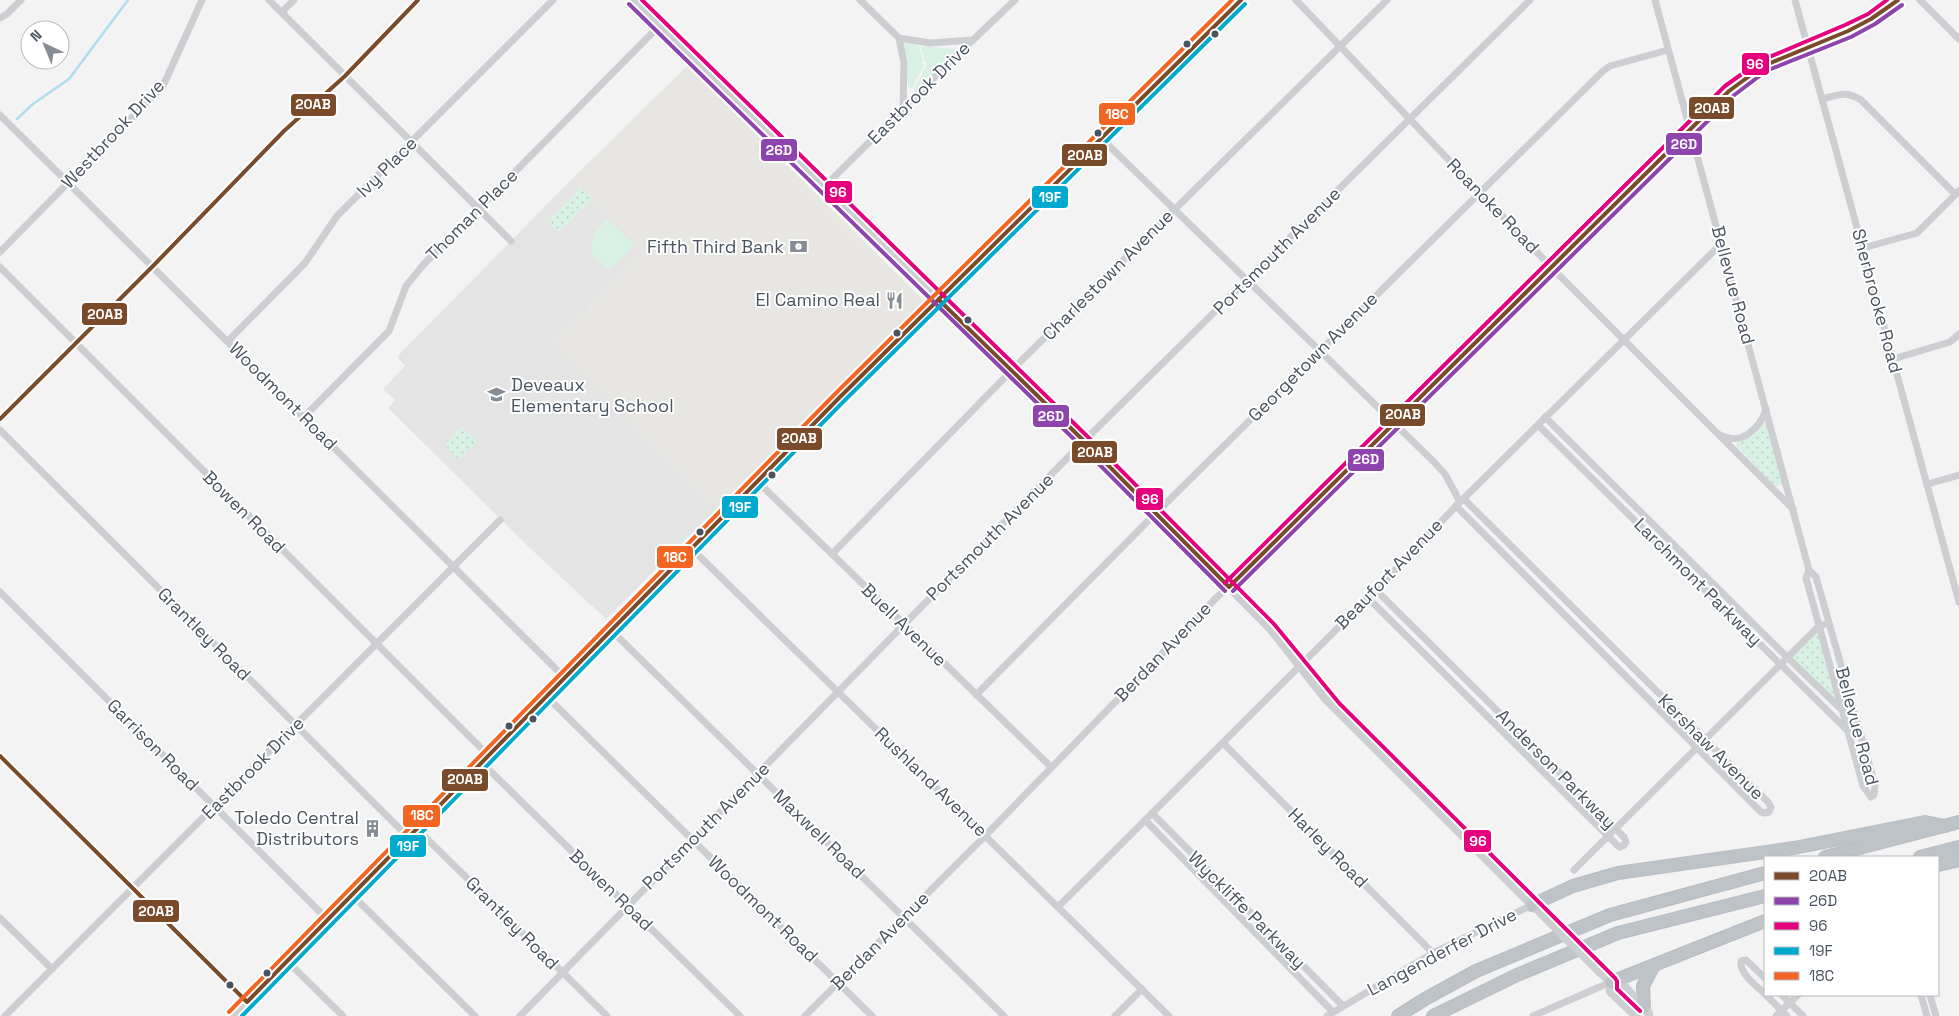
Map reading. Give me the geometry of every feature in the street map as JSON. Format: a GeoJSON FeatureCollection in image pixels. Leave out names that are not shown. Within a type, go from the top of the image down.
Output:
{"type":"FeatureCollection","features":[{"type":"Feature","properties":{"kind":"highway"},"geometry":{"type":"LineString","coordinates":[[1536,908],[1573,886],[1618,873],[1794,848],[1925,822],[1945,826]]}},
{"type":"Feature","properties":{"kind":"highway"},"geometry":{"type":"LineString","coordinates":[[1829,856],[1959,822]]}},
{"type":"Feature","properties":{"kind":"highway"},"geometry":{"type":"LineString","coordinates":[[1924,856],[1959,847]]}},
{"type":"Feature","properties":{"kind":"highway"},"geometry":{"type":"LineString","coordinates":[[1939,865],[1959,860]]}},
{"type":"Feature","properties":{"kind":"highway"},"geometry":{"type":"LineString","coordinates":[[1398,1016],[1425,999],[1476,972],[1610,915],[1764,873]]}},
{"type":"Feature","properties":{"kind":"highway"},"geometry":{"type":"LineString","coordinates":[[1433,1016],[1517,975],[1618,933],[1764,896]]}},
{"type":"Feature","properties":{"kind":"highway"},"geometry":{"type":"LineString","coordinates":[[1611,982],[1653,967],[1764,921]]}},
{"type":"Feature","properties":{"kind":"highway"},"geometry":{"type":"LineString","coordinates":[[1643,1013],[1643,986],[1653,967]]}},
{"type":"Feature","properties":{"kind":"main road"},"geometry":{"type":"LineString","coordinates":[[233,1016],[839,398],[1241,0]]}},
{"type":"Feature","properties":{"kind":"street"},"geometry":{"type":"LineString","coordinates":[[0,18],[7,14],[21,0]]}},
{"type":"Feature","properties":{"kind":"street","name":"Westbrook Drive"},"geometry":{"type":"LineString","coordinates":[[0,252],[164,86],[202,0]]}},
{"type":"Feature","properties":{"kind":"street"},"geometry":{"type":"LineString","coordinates":[[269,0],[511,242]]}},
{"type":"Feature","properties":{"kind":"street"},"geometry":{"type":"LineString","coordinates":[[282,12],[294,0]]}},
{"type":"Feature","properties":{"kind":"street"},"geometry":{"type":"LineString","coordinates":[[0,419],[284,131],[345,76],[418,0]]}},
{"type":"Feature","properties":{"kind":"street","name":"Ivy Place"},"geometry":{"type":"LineString","coordinates":[[228,340],[305,263],[337,216],[553,0]]}},
{"type":"Feature","properties":{"kind":"street"},"geometry":{"type":"LineString","coordinates":[[633,0],[1084,441],[1270,628],[1334,707],[1600,972],[1611,982],[1622,984],[1643,1013]]}},
{"type":"Feature","properties":{"kind":"street"},"geometry":{"type":"LineString","coordinates":[[860,0],[899,38],[904,63],[903,109]]}},
{"type":"Feature","properties":{"kind":"street","name":"Eastbrook Drive"},"geometry":{"type":"LineString","coordinates":[[824,187],[1015,0]]}},
{"type":"Feature","properties":{"kind":"street","name":"Roanoke Road"},"geometry":{"type":"LineString","coordinates":[[1296,0],[1552,268],[1794,509]]}},
{"type":"Feature","properties":{"kind":"street","name":"Charlestown Avenue"},"geometry":{"type":"LineString","coordinates":[[832,554],[1011,371],[1387,0]]}},
{"type":"Feature","properties":{"kind":"street","name":"Portsmouth Avenue"},"geometry":{"type":"LineString","coordinates":[[520,1016],[1084,441],[1530,0]]}},
{"type":"Feature","properties":{"kind":"street","name":"Bellevue Road"},"geometry":{"type":"LineString","coordinates":[[1655,0],[1809,570],[1816,577],[1875,785],[1874,796],[1871,798],[1864,786],[1819,626],[1806,578],[1809,570]]}},
{"type":"Feature","properties":{"kind":"street","name":"Sherbrooke Road"},"geometry":{"type":"LineString","coordinates":[[1795,0],[1958,598]]}},
{"type":"Feature","properties":{"kind":"street","name":"Berdan Avenue"},"geometry":{"type":"LineString","coordinates":[[805,1016],[985,836],[1218,596],[1729,91],[1763,66],[1871,19],[1898,0]]}},
{"type":"Feature","properties":{"kind":"street"},"geometry":{"type":"LineString","coordinates":[[1920,0],[1959,39]]}},
{"type":"Feature","properties":{"kind":"street","name":"Thoman Place"},"geometry":{"type":"LineString","coordinates":[[304,417],[389,331],[406,286],[424,264],[659,26]]}},
{"type":"Feature","properties":{"kind":"street"},"geometry":{"type":"LineString","coordinates":[[899,38],[930,43],[973,40]]}},
{"type":"Feature","properties":{"kind":"street","name":"Georgetown Avenue"},"geometry":{"type":"LineString","coordinates":[[976,695],[1155,514],[1606,68],[1668,50]]}},
{"type":"Feature","properties":{"kind":"street"},"geometry":{"type":"LineString","coordinates":[[1822,100],[1843,94],[1853,95],[1957,193],[1917,233],[1863,248]]}},
{"type":"Feature","properties":{"kind":"street"},"geometry":{"type":"LineString","coordinates":[[1684,105],[1700,112],[1710,110]]}},
{"type":"Feature","properties":{"kind":"street","name":"Woodmont Road"},"geometry":{"type":"LineString","coordinates":[[0,114],[565,678]]}},
{"type":"Feature","properties":{"kind":"street","name":"Kershaw Avenue"},"geometry":{"type":"LineString","coordinates":[[1101,138],[1445,474],[1460,502],[1697,748],[1761,812],[1769,812],[1771,807],[1768,802],[1460,502]]}},
{"type":"Feature","properties":{"kind":"street","name":"Beaufort Avenue"},"geometry":{"type":"LineString","coordinates":[[1058,907],[1376,590],[1545,417],[1722,243]]}},
{"type":"Feature","properties":{"kind":"street","name":"Bowen Road"},"geometry":{"type":"LineString","coordinates":[[0,267],[377,644],[627,906],[740,1016]]}},
{"type":"Feature","properties":{"kind":"street"},"geometry":{"type":"LineString","coordinates":[[1893,359],[1950,342],[1959,334]]}},
{"type":"Feature","properties":{"kind":"street"},"geometry":{"type":"LineString","coordinates":[[1714,431],[1724,437],[1732,438],[1747,435],[1760,425],[1766,408]]}},
{"type":"Feature","properties":{"kind":"street","name":"Larchmont Parkway"},"geometry":{"type":"LineString","coordinates":[[1545,417],[1844,712]]}},
{"type":"Feature","properties":{"kind":"street","name":"Larchmont Parkway"},"geometry":{"type":"LineString","coordinates":[[1538,425],[1850,734]]}},
{"type":"Feature","properties":{"kind":"street","name":"Grantley Road"},"geometry":{"type":"LineString","coordinates":[[0,430],[409,838]]}},
{"type":"Feature","properties":{"kind":"street"},"geometry":{"type":"LineString","coordinates":[[1928,484],[1959,475]]}},
{"type":"Feature","properties":{"kind":"street","name":"Buell Avenue"},"geometry":{"type":"LineString","coordinates":[[758,482],[1051,767]]}},
{"type":"Feature","properties":{"kind":"street","name":"Eastbrook Drive"},"geometry":{"type":"LineString","coordinates":[[5,1016],[500,520]]}},
{"type":"Feature","properties":{"kind":"street","name":"Rushland Avenue"},"geometry":{"type":"LineString","coordinates":[[692,549],[1169,1016]]}},
{"type":"Feature","properties":{"kind":"street","name":"Anderson Parkway"},"geometry":{"type":"LineString","coordinates":[[1368,598],[1617,845],[1620,847],[1624,845],[1626,842],[1624,837],[1616,828],[1376,590]]}},
{"type":"Feature","properties":{"kind":"street","name":"Garrison Road"},"geometry":{"type":"LineString","coordinates":[[0,592],[328,920]]}},
{"type":"Feature","properties":{"kind":"street"},"geometry":{"type":"LineString","coordinates":[[1574,870],[1782,665],[1819,626],[1829,623]]}},
{"type":"Feature","properties":{"kind":"street","name":"Maxwell Road"},"geometry":{"type":"LineString","coordinates":[[612,631],[1004,1016]]}},
{"type":"Feature","properties":{"kind":"street","name":"Woodmont Road"},"geometry":{"type":"LineString","coordinates":[[547,697],[872,1016]]}},
{"type":"Feature","properties":{"kind":"street"},"geometry":{"type":"LineString","coordinates":[[1844,712],[1853,709]]}},
{"type":"Feature","properties":{"kind":"street"},"geometry":{"type":"LineString","coordinates":[[1850,734],[1859,731]]}},
{"type":"Feature","properties":{"kind":"street","name":"Harley Road"},"geometry":{"type":"LineString","coordinates":[[1223,743],[1433,953]]}},
{"type":"Feature","properties":{"kind":"street"},"geometry":{"type":"LineString","coordinates":[[0,756],[247,1002]]}},
{"type":"Feature","properties":{"kind":"street","name":"Wyckliffe Parkway"},"geometry":{"type":"LineString","coordinates":[[1152,813],[1343,1006]]}},
{"type":"Feature","properties":{"kind":"street","name":"Wyckliffe Parkway"},"geometry":{"type":"LineString","coordinates":[[1145,820],[1330,1014]]}},
{"type":"Feature","properties":{"kind":"street","name":"Grantley Road"},"geometry":{"type":"LineString","coordinates":[[417,829],[607,1016]]}},
{"type":"Feature","properties":{"kind":"street"},"geometry":{"type":"LineString","coordinates":[[352,895],[475,1016]]}},
{"type":"Feature","properties":{"kind":"street","name":"Langenderfer Drive"},"geometry":{"type":"LineString","coordinates":[[1330,1014],[1433,953],[1536,908]]}},
{"type":"Feature","properties":{"kind":"street"},"geometry":{"type":"LineString","coordinates":[[0,918],[52,969]]}},
{"type":"Feature","properties":{"kind":"street"},"geometry":{"type":"LineString","coordinates":[[1764,977],[1746,960],[1741,961],[1740,966],[1744,973],[1764,992]]}},
{"type":"Feature","properties":{"kind":"street"},"geometry":{"type":"LineString","coordinates":[[288,961],[343,1016]]}},
{"type":"Feature","properties":{"kind":"street"},"geometry":{"type":"LineString","coordinates":[[1611,982],[1610,991],[1643,1013]]}},
{"type":"Feature","properties":{"kind":"street"},"geometry":{"type":"LineString","coordinates":[[1533,1016],[1611,982]]}},
{"type":"Feature","properties":{"kind":"street"},"geometry":{"type":"LineString","coordinates":[[1115,1016],[1142,989]]}},
{"type":"Feature","properties":{"kind":"street"},"geometry":{"type":"LineString","coordinates":[[1768,996],[1782,1014],[1797,996]]}},
{"type":"Feature","properties":{"kind":"street"},"geometry":{"type":"LineString","coordinates":[[1783,996],[1803,1016]]}},
{"type":"Feature","properties":{"kind":"street"},"geometry":{"type":"LineString","coordinates":[[1921,996],[1927,1016]]}},
{"type":"Feature","properties":{"kind":"street"},"geometry":{"type":"LineString","coordinates":[[1930,996],[1936,1016]]}},
{"type":"Feature","properties":{"kind":"shaded area"},"geometry":{"type":"Polygon","coordinates":[[[687,66],[924,301],[717,508],[554,343],[642,249],[570,181],[687,66]]]}},
{"type":"Feature","properties":{"kind":"shaded area","name":"Deveaux Elementary School"},"geometry":{"type":"Polygon","coordinates":[[[570,181],[643,249],[555,343],[717,508],[606,619],[532,550],[388,408],[395,400],[383,389],[405,366],[397,357],[570,181]]]}},
{"type":"Feature","properties":{"kind":"green space"},"geometry":{"type":"Polygon","coordinates":[[[906,41],[919,45],[923,61],[921,63],[924,65],[912,88],[908,86],[908,64],[903,42],[906,41]]]}},
{"type":"Feature","properties":{"kind":"green space"},"geometry":{"type":"Polygon","coordinates":[[[921,46],[955,49],[955,53],[916,91],[914,89],[927,64],[921,46]]]}},
{"type":"Feature","properties":{"kind":"green space"},"geometry":{"type":"Polygon","coordinates":[[[581,187],[592,198],[559,232],[548,222],[581,187]]]}},
{"type":"Feature","properties":{"kind":"green space"},"geometry":{"type":"Polygon","coordinates":[[[607,219],[633,243],[633,247],[610,270],[594,256],[591,246],[594,236],[607,219]]]}},
{"type":"Feature","properties":{"kind":"green space"},"geometry":{"type":"Polygon","coordinates":[[[1767,421],[1783,483],[1777,487],[1736,445],[1740,440],[1756,433],[1767,421]]]}},
{"type":"Feature","properties":{"kind":"green space"},"geometry":{"type":"Polygon","coordinates":[[[462,427],[477,442],[459,460],[445,445],[462,427]]]}},
{"type":"Feature","properties":{"kind":"green space"},"geometry":{"type":"Polygon","coordinates":[[[1818,629],[1836,698],[1833,698],[1791,658],[1818,629]]]}},
{"type":"Feature","properties":{"kind":"waterway"},"geometry":{"type":"LineString","coordinates":[[17,119],[33,104],[69,79],[128,0]]}},
{"type":"Feature","properties":{"kind":"transit line","name":"20AB"},"geometry":{"type":"LineString","coordinates":[[0,419],[153,266],[284,131],[345,76],[418,0]]}},
{"type":"Feature","properties":{"kind":"transit line","name":"96"},"geometry":{"type":"LineString","coordinates":[[642,0],[1088,437],[1274,624],[1339,703],[1615,978],[1617,989],[1640,1011]]}},
{"type":"Feature","properties":{"kind":"transit line","name":"18C"},"geometry":{"type":"LineString","coordinates":[[229,1012],[835,394],[1232,0]]}},
{"type":"Feature","properties":{"kind":"transit line","name":"20AB"},"geometry":{"type":"LineString","coordinates":[[0,756],[247,1002],[839,398],[1241,0]]}},
{"type":"Feature","properties":{"kind":"transit line","name":"96"},"geometry":{"type":"LineString","coordinates":[[1225,583],[1725,86],[1760,61],[1868,14],[1887,0]]}},
{"type":"Feature","properties":{"kind":"transit line","name":"20AB"},"geometry":{"type":"LineString","coordinates":[[939,300],[1084,441],[1229,587],[1729,91],[1763,66],[1848,31],[1871,19],[1898,0]]}},
{"type":"Feature","properties":{"kind":"transit line","name":"26D"},"geometry":{"type":"LineString","coordinates":[[629,4],[1080,445],[1225,591]]}},
{"type":"Feature","properties":{"kind":"transit line","name":"19F"},"geometry":{"type":"LineString","coordinates":[[242,1016],[843,402],[1245,4]]}},
{"type":"Feature","properties":{"kind":"transit line","name":"26D"},"geometry":{"type":"LineString","coordinates":[[1233,591],[1733,96],[1766,71],[1851,37],[1875,24],[1902,5]]}},
{"type":"Feature","properties":{"kind":"place","name":"Fifth Third Bank"},"geometry":{"type":"Point","coordinates":[798,247]}},
{"type":"Feature","properties":{"kind":"place","name":"El Camino Real"},"geometry":{"type":"Point","coordinates":[894,300]}},
{"type":"Feature","properties":{"kind":"place","name":"Deveaux Elementary School"},"geometry":{"type":"Point","coordinates":[497,395]}},
{"type":"Feature","properties":{"kind":"place","name":"Toledo Central Distributors"},"geometry":{"type":"Point","coordinates":[373,828]}}]}
